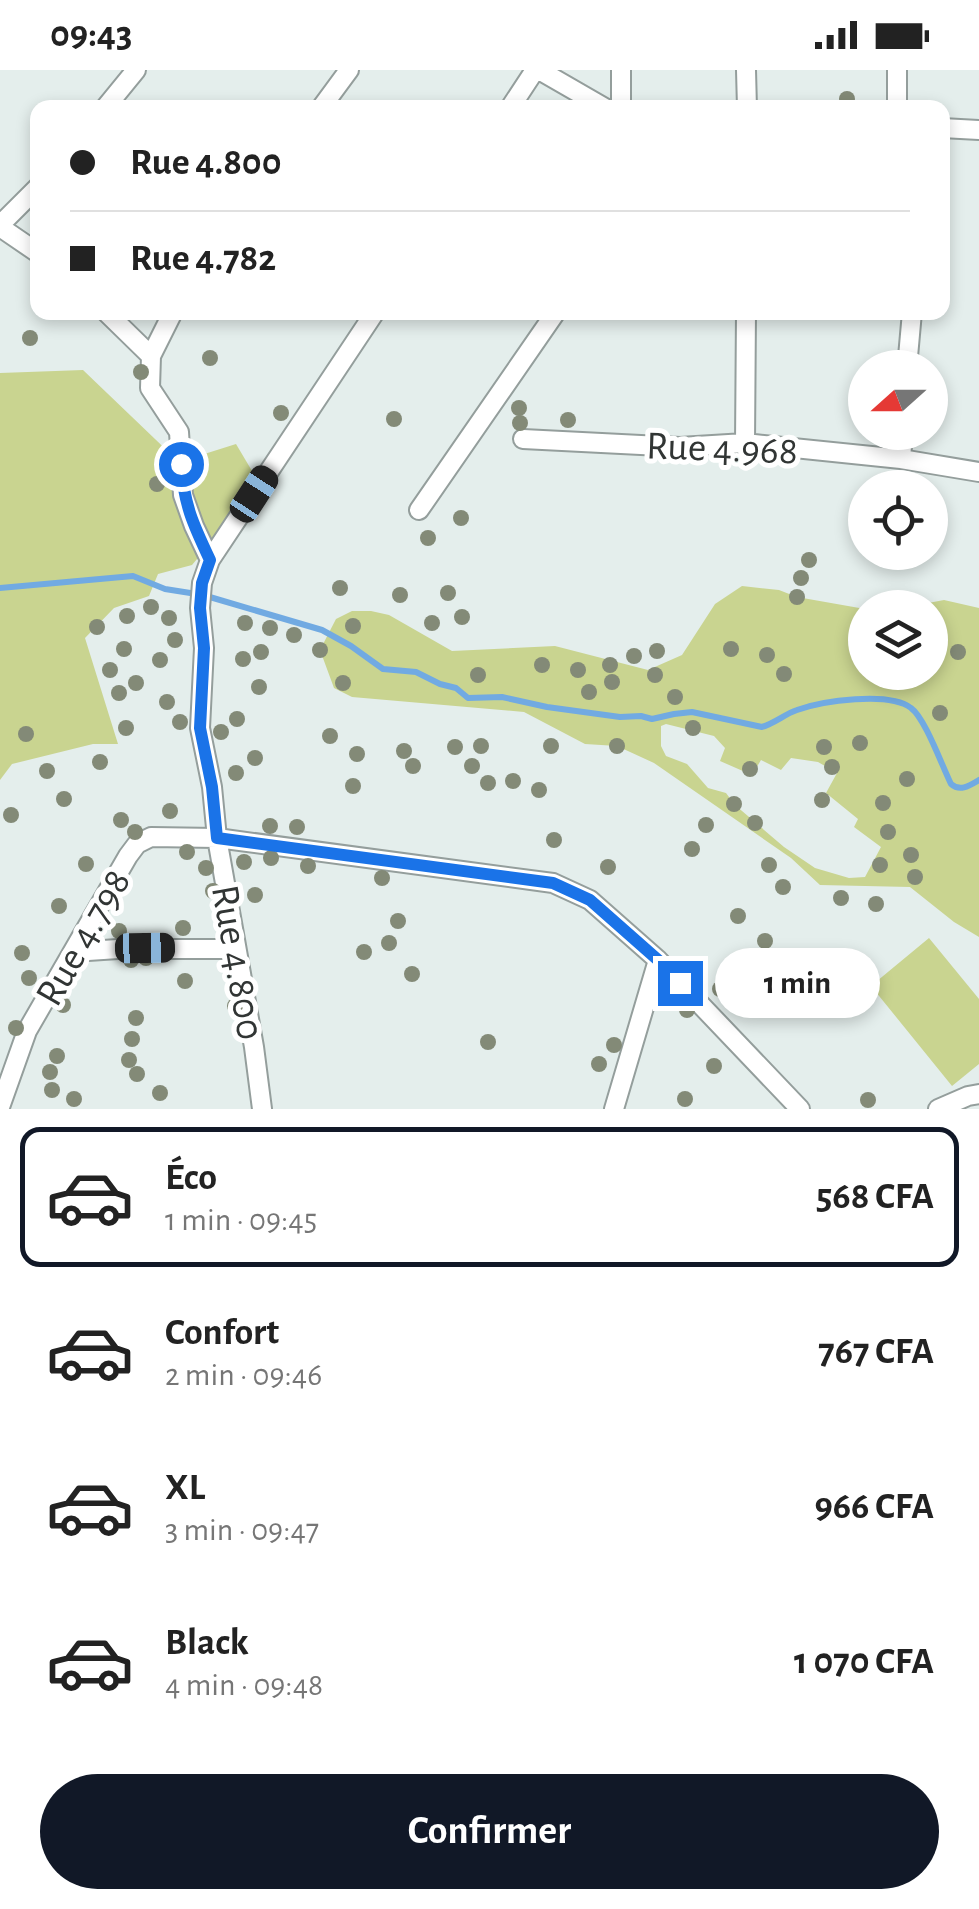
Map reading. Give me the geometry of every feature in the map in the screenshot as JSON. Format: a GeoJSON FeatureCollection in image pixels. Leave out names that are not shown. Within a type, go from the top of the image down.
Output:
{"type":"FeatureCollection","features":[{"type":"Feature","properties":{"kind":"street"},"geometry":{"type":"LineString","coordinates":[[112,100],[136,70]]}},
{"type":"Feature","properties":{"kind":"street"},"geometry":{"type":"LineString","coordinates":[[326,100],[349,70]]}},
{"type":"Feature","properties":{"kind":"street"},"geometry":{"type":"LineString","coordinates":[[516,100],[537,70],[591,100]]}},
{"type":"Feature","properties":{"kind":"street"},"geometry":{"type":"LineString","coordinates":[[621,70],[621,100]]}},
{"type":"Feature","properties":{"kind":"street"},"geometry":{"type":"LineString","coordinates":[[746,70],[748,100]]}},
{"type":"Feature","properties":{"kind":"street"},"geometry":{"type":"LineString","coordinates":[[897,70],[897,100]]}},
{"type":"Feature","properties":{"kind":"street"},"geometry":{"type":"LineString","coordinates":[[950,128],[979,130]]}},
{"type":"Feature","properties":{"kind":"street"},"geometry":{"type":"LineString","coordinates":[[30,195],[0,226],[30,247]]}},
{"type":"Feature","properties":{"kind":"street"},"geometry":{"type":"LineString","coordinates":[[114,320],[151,356]]}},
{"type":"Feature","properties":{"kind":"street"},"geometry":{"type":"LineString","coordinates":[[168,320],[151,356],[150,388],[179,432],[183,495],[210,560]]}},
{"type":"Feature","properties":{"kind":"street","name":"Rue 4.800"},"geometry":{"type":"LineString","coordinates":[[262,1109],[200,728],[202,583],[210,560],[369,320]]}},
{"type":"Feature","properties":{"kind":"street"},"geometry":{"type":"LineString","coordinates":[[419,510],[550,320]]}},
{"type":"Feature","properties":{"kind":"street"},"geometry":{"type":"LineString","coordinates":[[745,443],[746,320]]}},
{"type":"Feature","properties":{"kind":"street"},"geometry":{"type":"LineString","coordinates":[[909,350],[911,320]]}},
{"type":"Feature","properties":{"kind":"street","name":"Rue 4.968"},"geometry":{"type":"LineString","coordinates":[[523,438],[680,446],[745,443],[900,458],[979,472]]}},
{"type":"Feature","properties":{"kind":"street"},"geometry":{"type":"LineString","coordinates":[[900,458],[901,450]]}},
{"type":"Feature","properties":{"kind":"street","name":"Rue 4.798"},"geometry":{"type":"LineString","coordinates":[[0,1107],[27,1031],[137,844],[152,837],[217,838]]}},
{"type":"Feature","properties":{"kind":"street"},"geometry":{"type":"LineString","coordinates":[[217,838],[553,883],[590,900],[658,960],[800,1109]]}},
{"type":"Feature","properties":{"kind":"street"},"geometry":{"type":"LineString","coordinates":[[73,952],[118,948],[236,949]]}},
{"type":"Feature","properties":{"kind":"street"},"geometry":{"type":"LineString","coordinates":[[614,1109],[658,960]]}},
{"type":"Feature","properties":{"kind":"street"},"geometry":{"type":"LineString","coordinates":[[938,1109],[979,1094]]}},
{"type":"Feature","properties":{"kind":"green space"},"geometry":{"type":"Polygon","coordinates":[[[83,370],[179,462],[236,444],[255,476],[223,528],[192,565],[158,574],[149,596],[114,608],[85,638],[118,744],[93,744],[12,764],[0,780],[0,373],[83,370]]]}},
{"type":"Feature","properties":{"kind":"green space"},"geometry":{"type":"Polygon","coordinates":[[[742,586],[779,590],[848,606],[848,690],[948,690],[948,601],[979,608],[979,937],[910,887],[820,885],[791,858],[654,763],[617,746],[585,744],[524,712],[352,697],[334,688],[320,650],[336,619],[352,611],[371,611],[389,615],[452,651],[555,646],[648,670],[682,655],[715,604],[742,586]],[[661,726],[661,746],[666,756],[687,764],[708,788],[726,793],[784,847],[815,868],[849,878],[865,877],[881,847],[854,827],[858,819],[826,793],[837,773],[818,762],[791,758],[781,770],[761,760],[752,775],[720,761],[725,748],[714,736],[661,726]]]}},
{"type":"Feature","properties":{"kind":"green space"},"geometry":{"type":"Polygon","coordinates":[[[929,938],[979,999],[979,1064],[952,1086],[871,986],[929,938]]]}},
{"type":"Feature","properties":{"kind":"waterway"},"geometry":{"type":"LineString","coordinates":[[0,588],[133,576],[165,589],[203,595],[322,630],[383,669],[416,672],[456,688],[468,698],[502,697],[620,717],[652,719],[692,712],[762,727],[822,704],[887,700],[916,713],[951,784],[961,788],[979,780]]}},
{"type":"Feature","properties":{"kind":"route"},"geometry":{"type":"LineString","coordinates":[[181,464],[183,495],[210,560],[202,583],[200,608],[204,648],[200,728],[217,838],[553,883],[590,900],[680,983]]}}]}
